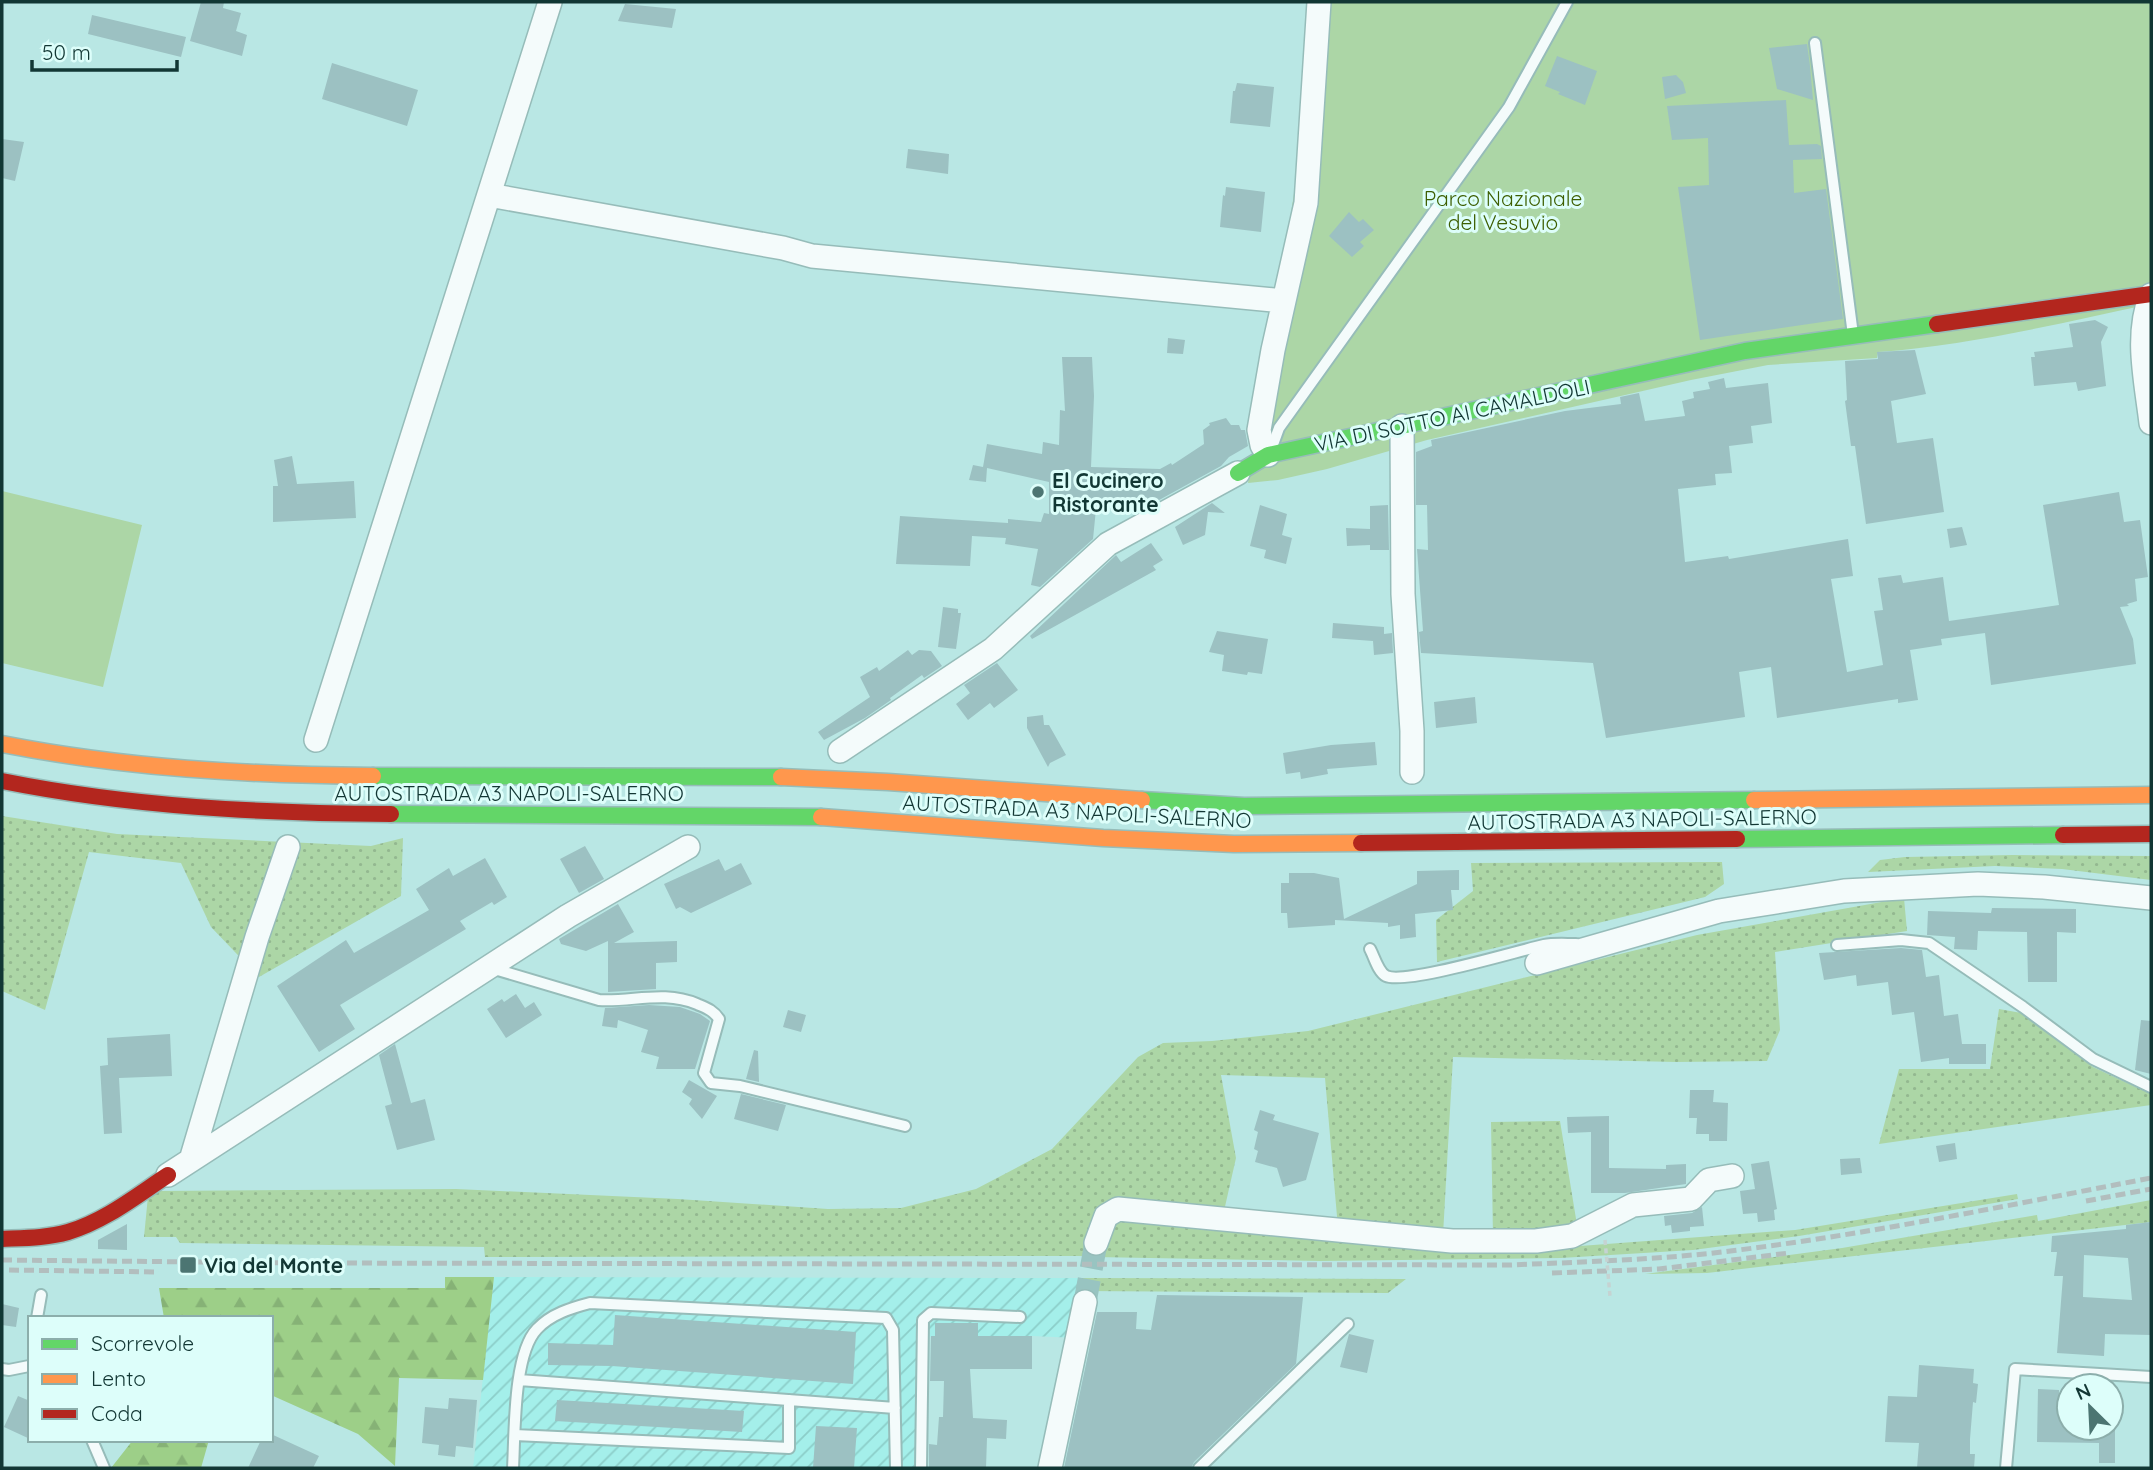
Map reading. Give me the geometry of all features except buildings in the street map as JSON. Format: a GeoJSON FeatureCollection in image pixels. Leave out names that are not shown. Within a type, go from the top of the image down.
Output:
{"type":"FeatureCollection","features":[{"type":"Feature","properties":{"kind":"main road","name":"VIA DI SOTTO AI CAMALDOLI"},"geometry":{"type":"LineString","coordinates":[[1238,473],[1268,456],[1745,351],[2151,295]]}},
{"type":"Feature","properties":{"kind":"main road","name":"AUTOSTRADA A3 NAPOLI-SALERNO"},"geometry":{"type":"LineString","coordinates":[[2,744],[99,761],[277,775],[770,777],[1244,806],[2151,795]]}},
{"type":"Feature","properties":{"kind":"main road","name":"AUTOSTRADA A3 NAPOLI-SALERNO"},"geometry":{"type":"LineString","coordinates":[[2,781],[66,794],[133,803],[258,812],[818,817],[1102,838],[1234,844],[2151,834]]}},
{"type":"Feature","properties":{"kind":"main road"},"geometry":{"type":"LineString","coordinates":[[2,1238],[26,1238],[66,1232],[91,1223],[168,1175]]}},
{"type":"Feature","properties":{"kind":"street"},"geometry":{"type":"LineString","coordinates":[[316,740],[550,2]]}},
{"type":"Feature","properties":{"kind":"street"},"geometry":{"type":"LineString","coordinates":[[1268,456],[1259,430],[1306,204],[1319,2]]}},
{"type":"Feature","properties":{"kind":"street"},"geometry":{"type":"LineString","coordinates":[[489,195],[783,248],[812,256],[1284,301]]}},
{"type":"Feature","properties":{"kind":"street"},"geometry":{"type":"LineString","coordinates":[[2151,295],[2141,341],[2151,423]]}},
{"type":"Feature","properties":{"kind":"street"},"geometry":{"type":"LineString","coordinates":[[1402,426],[1403,594],[1412,730],[1412,772]]}},
{"type":"Feature","properties":{"kind":"street","name":"VIA DI SOTTO AI CAMALDOLI"},"geometry":{"type":"LineString","coordinates":[[840,751],[993,649],[1108,544],[1238,473]]}},
{"type":"Feature","properties":{"kind":"street"},"geometry":{"type":"LineString","coordinates":[[191,1160],[253,950],[288,847]]}},
{"type":"Feature","properties":{"kind":"street"},"geometry":{"type":"LineString","coordinates":[[168,1175],[568,916],[688,847]]}},
{"type":"Feature","properties":{"kind":"street"},"geometry":{"type":"LineString","coordinates":[[1537,963],[1719,911],[1844,891],[1978,884],[2044,887],[2151,898]]}},
{"type":"Feature","properties":{"kind":"street"},"geometry":{"type":"LineString","coordinates":[[1096,1243],[1106,1216],[1118,1209],[1452,1241],[1536,1241],[1572,1236],[1633,1205],[1691,1199],[1709,1180],[1732,1176]]}},
{"type":"Feature","properties":{"kind":"street"},"geometry":{"type":"LineString","coordinates":[[1051,1468],[1085,1302]]}},
{"type":"Feature","properties":{"kind":"lane"},"geometry":{"type":"LineString","coordinates":[[1268,456],[1279,428],[1509,107],[1567,2]]}},
{"type":"Feature","properties":{"kind":"lane"},"geometry":{"type":"LineString","coordinates":[[1815,43],[1854,338]]}},
{"type":"Feature","properties":{"kind":"lane"},"geometry":{"type":"LineString","coordinates":[[1837,946],[1901,940],[1929,943],[2093,1059],[2151,1087]]}},
{"type":"Feature","properties":{"kind":"lane"},"geometry":{"type":"LineString","coordinates":[[1370,948],[1382,973],[1388,977],[1408,976],[1475,963],[1546,945],[1610,942]]}},
{"type":"Feature","properties":{"kind":"lane"},"geometry":{"type":"LineString","coordinates":[[488,968],[600,1000],[615,1001],[652,995],[683,998],[714,1012],[719,1019],[704,1073],[711,1083],[740,1086],[905,1126]]}},
{"type":"Feature","properties":{"kind":"lane"},"geometry":{"type":"LineString","coordinates":[[37,1316],[41,1295]]}},
{"type":"Feature","properties":{"kind":"lane"},"geometry":{"type":"LineString","coordinates":[[513,1468],[521,1359],[536,1330],[562,1311],[590,1303],[886,1318],[893,1330],[896,1468]]}},
{"type":"Feature","properties":{"kind":"lane"},"geometry":{"type":"LineString","coordinates":[[921,1468],[923,1320],[931,1313],[1020,1317]]}},
{"type":"Feature","properties":{"kind":"lane"},"geometry":{"type":"LineString","coordinates":[[1199,1468],[1348,1324]]}},
{"type":"Feature","properties":{"kind":"lane"},"geometry":{"type":"LineString","coordinates":[[2,1369],[28,1365]]}},
{"type":"Feature","properties":{"kind":"lane"},"geometry":{"type":"LineString","coordinates":[[2006,1468],[2015,1368],[2151,1377]]}},
{"type":"Feature","properties":{"kind":"lane"},"geometry":{"type":"LineString","coordinates":[[519,1380],[895,1408]]}},
{"type":"Feature","properties":{"kind":"lane"},"geometry":{"type":"LineString","coordinates":[[515,1435],[789,1448],[789,1400]]}},
{"type":"Feature","properties":{"kind":"lane"},"geometry":{"type":"LineString","coordinates":[[93,1442],[104,1468]]}},
{"type":"Feature","properties":{"kind":"path"},"geometry":{"type":"LineString","coordinates":[[1605,1240],[1610,1296]]}},
{"type":"Feature","properties":{"kind":"shaded area"},"geometry":{"type":"Polygon","coordinates":[[[494,1277],[1082,1278],[1077,1338],[926,1337],[924,1468],[473,1468],[494,1277]]]}},
{"type":"Feature","properties":{"kind":"green space","name":"Parco Nazionale del Vesuvio"},"geometry":{"type":"Polygon","coordinates":[[[1312,2],[2151,2],[2151,304],[1982,339],[1878,352],[1877,358],[1768,365],[1691,380],[1427,440],[1327,469],[1278,480],[1248,483],[1297,175],[1312,2]]]}},
{"type":"Feature","properties":{"kind":"green space"},"geometry":{"type":"Polygon","coordinates":[[[2,491],[142,525],[103,687],[2,663],[2,491]]]}},
{"type":"Feature","properties":{"kind":"green space"},"geometry":{"type":"Polygon","coordinates":[[[2,816],[117,834],[371,846],[403,838],[401,896],[259,977],[211,927],[181,863],[89,852],[45,1010],[2,991],[2,816]]]}},
{"type":"Feature","properties":{"kind":"green space"},"geometry":{"type":"Polygon","coordinates":[[[2151,856],[2151,880],[2062,869],[1995,866],[1868,872],[1880,860],[1905,857],[2151,856]]]}},
{"type":"Feature","properties":{"kind":"green space"},"geometry":{"type":"Polygon","coordinates":[[[1722,862],[1724,884],[1705,897],[1437,962],[1436,920],[1473,891],[1471,863],[1722,862]]]}},
{"type":"Feature","properties":{"kind":"green space"},"geometry":{"type":"Polygon","coordinates":[[[1904,898],[1907,931],[1775,952],[1780,1030],[1767,1061],[1676,1062],[1453,1057],[1443,1235],[1338,1228],[1325,1078],[1221,1075],[1236,1158],[1224,1211],[1099,1220],[1089,1256],[485,1257],[484,1247],[180,1243],[176,1237],[144,1237],[148,1196],[160,1191],[456,1189],[828,1209],[901,1208],[976,1189],[1052,1149],[1138,1057],[1163,1043],[1308,1031],[1697,935],[1904,898]]]}},
{"type":"Feature","properties":{"kind":"green space"},"geometry":{"type":"Polygon","coordinates":[[[1999,1009],[2038,1016],[2093,1067],[2151,1094],[2151,1105],[1879,1144],[1899,1069],[1990,1069],[1999,1009]]]}},
{"type":"Feature","properties":{"kind":"green space"},"geometry":{"type":"Polygon","coordinates":[[[1560,1121],[1578,1231],[1493,1237],[1491,1122],[1560,1121]]]}},
{"type":"Feature","properties":{"kind":"green space"},"geometry":{"type":"Polygon","coordinates":[[[2017,1194],[2018,1199],[1799,1236],[1693,1250],[1561,1258],[1320,1261],[1095,1257],[1106,1221],[1120,1214],[1451,1246],[1580,1246],[1795,1230],[2017,1194]]]}},
{"type":"Feature","properties":{"kind":"green space"},"geometry":{"type":"Polygon","coordinates":[[[2151,1200],[2151,1222],[1707,1273],[1645,1274],[1842,1248],[2037,1215],[2038,1221],[2151,1200]]]}},
{"type":"Feature","properties":{"kind":"green space"},"geometry":{"type":"Polygon","coordinates":[[[445,1277],[494,1277],[483,1380],[399,1378],[395,1466],[358,1434],[273,1396],[273,1316],[164,1316],[159,1288],[445,1288],[445,1277]]]}},
{"type":"Feature","properties":{"kind":"green space"},"geometry":{"type":"Polygon","coordinates":[[[1082,1278],[1406,1279],[1388,1293],[1081,1291],[1082,1278]]]}},
{"type":"Feature","properties":{"kind":"green space"},"geometry":{"type":"Polygon","coordinates":[[[131,1442],[208,1442],[201,1468],[111,1468],[131,1442]]]}},
{"type":"Feature","properties":{"kind":"tunnel"},"geometry":{"type":"LineString","coordinates":[[1085,1302],[1096,1243]]}},
{"type":"Feature","properties":{"kind":"railway"},"geometry":{"type":"LineString","coordinates":[[2,1260],[1510,1265],[1669,1257],[1776,1245],[1937,1219],[2151,1178]]}},
{"type":"Feature","properties":{"kind":"railway"},"geometry":{"type":"LineString","coordinates":[[2086,1201],[2151,1189]]}},
{"type":"Feature","properties":{"kind":"railway"},"geometry":{"type":"LineString","coordinates":[[1552,1273],[1659,1269],[1789,1253]]}},
{"type":"Feature","properties":{"kind":"railway"},"geometry":{"type":"LineString","coordinates":[[9,1270],[159,1272]]}},
{"type":"Feature","properties":{"kind":"traffic: fast"},"geometry":{"type":"LineString","coordinates":[[1238,473],[1268,455],[1745,351],[1937,324]]}},
{"type":"Feature","properties":{"kind":"traffic: fast"},"geometry":{"type":"LineString","coordinates":[[373,776],[781,777]]}},
{"type":"Feature","properties":{"kind":"traffic: fast"},"geometry":{"type":"LineString","coordinates":[[1142,800],[1244,806],[1754,800]]}},
{"type":"Feature","properties":{"kind":"traffic: fast"},"geometry":{"type":"LineString","coordinates":[[391,814],[821,817]]}},
{"type":"Feature","properties":{"kind":"traffic: fast"},"geometry":{"type":"LineString","coordinates":[[1737,839],[2063,835]]}},
{"type":"Feature","properties":{"kind":"traffic: slow"},"geometry":{"type":"LineString","coordinates":[[2,744],[94,759],[187,769],[373,776]]}},
{"type":"Feature","properties":{"kind":"traffic: slow"},"geometry":{"type":"LineString","coordinates":[[781,777],[1142,800]]}},
{"type":"Feature","properties":{"kind":"traffic: slow"},"geometry":{"type":"LineString","coordinates":[[1754,800],[2151,795]]}},
{"type":"Feature","properties":{"kind":"traffic: slow"},"geometry":{"type":"LineString","coordinates":[[821,817],[1103,838],[1234,844],[1361,843]]}},
{"type":"Feature","properties":{"kind":"traffic: jam"},"geometry":{"type":"LineString","coordinates":[[1937,324],[2151,294]]}},
{"type":"Feature","properties":{"kind":"traffic: jam"},"geometry":{"type":"LineString","coordinates":[[2,781],[147,803],[293,812],[391,814]]}},
{"type":"Feature","properties":{"kind":"traffic: jam"},"geometry":{"type":"LineString","coordinates":[[2063,835],[2151,834]]}},
{"type":"Feature","properties":{"kind":"traffic: jam"},"geometry":{"type":"LineString","coordinates":[[1361,843],[1737,839]]}},
{"type":"Feature","properties":{"kind":"traffic: jam"},"geometry":{"type":"LineString","coordinates":[[2,1239],[52,1235],[82,1227],[120,1207],[168,1175]]}},
{"type":"Feature","properties":{"kind":"place","name":"El Cucinero Ristorante"},"geometry":{"type":"Point","coordinates":[1038,492]}},
{"type":"Feature","properties":{"kind":"place","name":"Via del Monte"},"geometry":{"type":"Point","coordinates":[188,1265]}}]}
